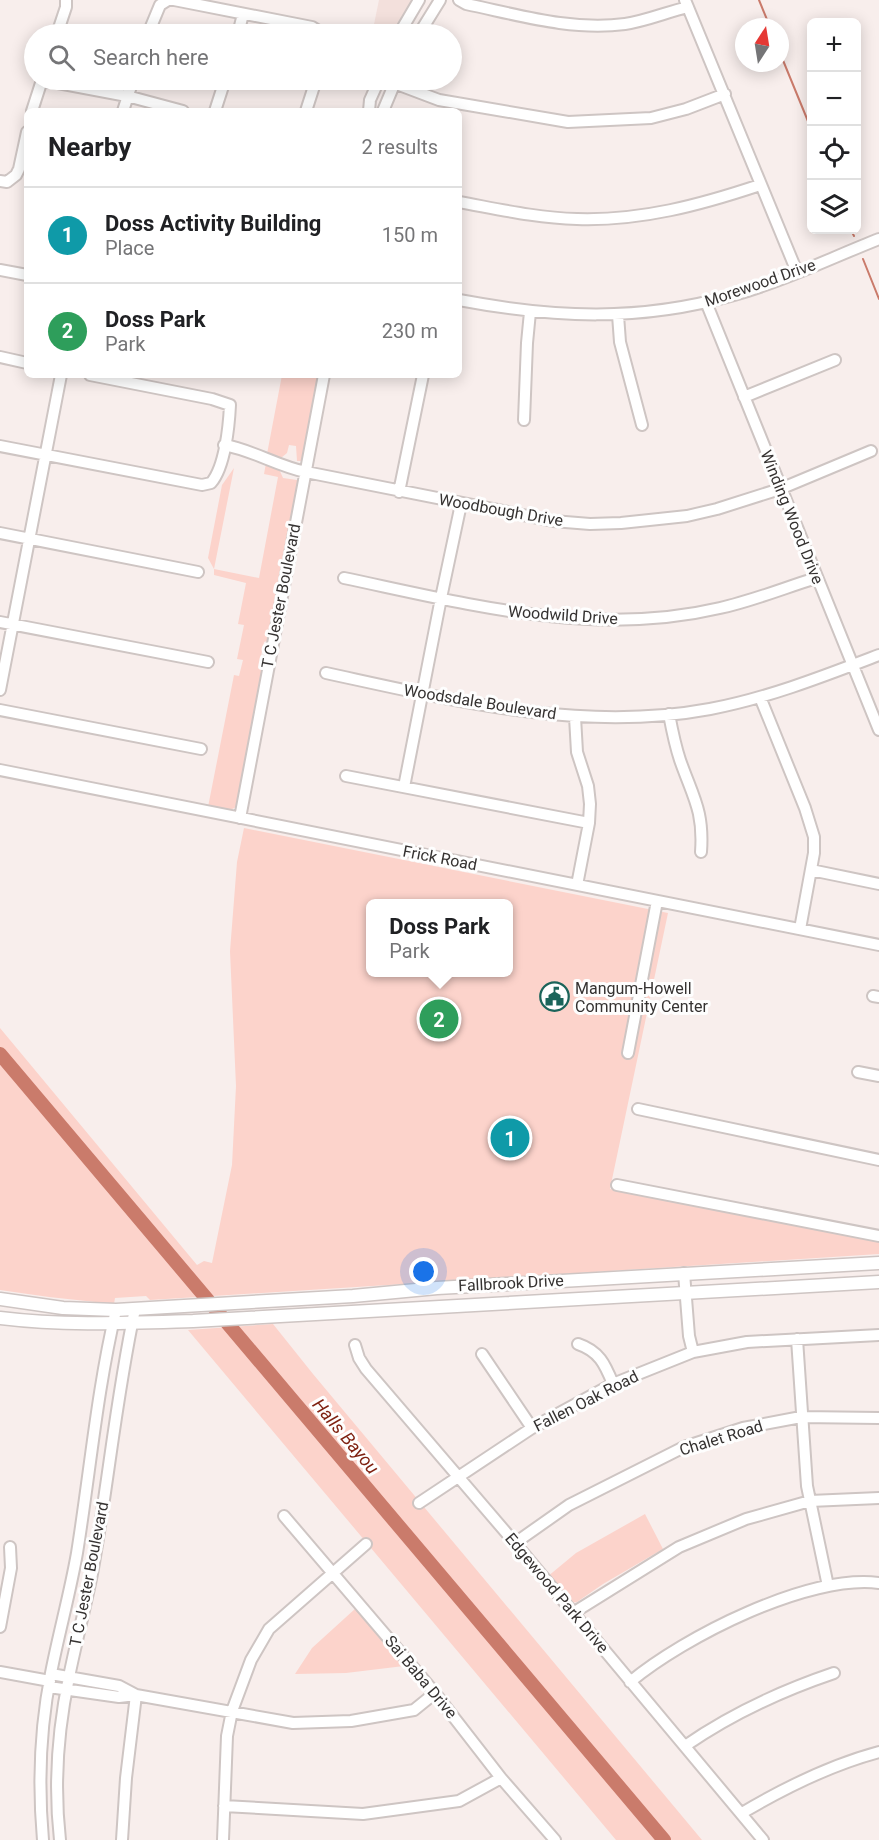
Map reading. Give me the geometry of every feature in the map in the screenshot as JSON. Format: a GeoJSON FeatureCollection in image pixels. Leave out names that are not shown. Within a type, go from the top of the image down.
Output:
{"type":"FeatureCollection","features":[{"type":"Feature","properties":{"kind":"main road","name":"Fallbrook Drive"},"geometry":{"type":"LineString","coordinates":[[0,1299],[63,1308],[116,1310],[353,1296],[516,1283],[879,1263]]}},
{"type":"Feature","properties":{"kind":"main road"},"geometry":{"type":"LineString","coordinates":[[852,1264],[853,1283]]}},
{"type":"Feature","properties":{"kind":"main road","name":"Fallbrook Drive"},"geometry":{"type":"LineString","coordinates":[[0,1318],[59,1323],[113,1324],[193,1321],[879,1282]]}},
{"type":"Feature","properties":{"kind":"main road"},"geometry":{"type":"LineString","coordinates":[[516,1283],[517,1302]]}},
{"type":"Feature","properties":{"kind":"main road"},"geometry":{"type":"LineString","coordinates":[[353,1296],[354,1312]]}},
{"type":"Feature","properties":{"kind":"street"},"geometry":{"type":"LineString","coordinates":[[60,24],[66,0]]}},
{"type":"Feature","properties":{"kind":"street"},"geometry":{"type":"LineString","coordinates":[[151,24],[156,10],[164,2],[174,0],[296,24]]}},
{"type":"Feature","properties":{"kind":"street"},"geometry":{"type":"LineString","coordinates":[[405,24],[419,0]]}},
{"type":"Feature","properties":{"kind":"street"},"geometry":{"type":"LineString","coordinates":[[425,24],[440,0]]}},
{"type":"Feature","properties":{"kind":"street"},"geometry":{"type":"LineString","coordinates":[[459,0],[466,4],[569,25],[600,26],[628,24],[686,3],[797,272]]}},
{"type":"Feature","properties":{"kind":"street"},"geometry":{"type":"LineString","coordinates":[[240,24],[243,14]]}},
{"type":"Feature","properties":{"kind":"street"},"geometry":{"type":"LineString","coordinates":[[33,108],[39,90]]}},
{"type":"Feature","properties":{"kind":"street"},"geometry":{"type":"LineString","coordinates":[[96,90],[172,108]]}},
{"type":"Feature","properties":{"kind":"street"},"geometry":{"type":"LineString","coordinates":[[124,108],[130,90]]}},
{"type":"Feature","properties":{"kind":"street"},"geometry":{"type":"LineString","coordinates":[[216,108],[222,90]]}},
{"type":"Feature","properties":{"kind":"street"},"geometry":{"type":"LineString","coordinates":[[307,108],[313,90]]}},
{"type":"Feature","properties":{"kind":"street"},"geometry":{"type":"LineString","coordinates":[[369,108],[374,90]]}},
{"type":"Feature","properties":{"kind":"street"},"geometry":{"type":"LineString","coordinates":[[384,108],[389,90]]}},
{"type":"Feature","properties":{"kind":"street"},"geometry":{"type":"LineString","coordinates":[[414,90],[439,100],[568,122],[651,118],[686,109],[725,94]]}},
{"type":"Feature","properties":{"kind":"street"},"geometry":{"type":"LineString","coordinates":[[0,182],[12,180],[19,169],[24,146]]}},
{"type":"Feature","properties":{"kind":"street"},"geometry":{"type":"LineString","coordinates":[[462,202],[574,219],[620,218],[668,212],[760,185]]}},
{"type":"Feature","properties":{"kind":"street","name":"Morewood Drive"},"geometry":{"type":"LineString","coordinates":[[462,301],[559,315],[618,315],[649,312],[706,302],[745,291],[879,239]]}},
{"type":"Feature","properties":{"kind":"street"},"geometry":{"type":"LineString","coordinates":[[0,270],[24,274]]}},
{"type":"Feature","properties":{"kind":"street","name":"Winding Wood Drive"},"geometry":{"type":"LineString","coordinates":[[706,302],[879,730]]}},
{"type":"Feature","properties":{"kind":"street"},"geometry":{"type":"LineString","coordinates":[[524,420],[530,312]]}},
{"type":"Feature","properties":{"kind":"street"},"geometry":{"type":"LineString","coordinates":[[618,315],[620,342],[642,425]]}},
{"type":"Feature","properties":{"kind":"street"},"geometry":{"type":"LineString","coordinates":[[0,357],[24,362]]}},
{"type":"Feature","properties":{"kind":"street"},"geometry":{"type":"LineString","coordinates":[[744,397],[835,360]]}},
{"type":"Feature","properties":{"kind":"street"},"geometry":{"type":"LineString","coordinates":[[0,690],[60,378]]}},
{"type":"Feature","properties":{"kind":"street"},"geometry":{"type":"LineString","coordinates":[[0,446],[202,485],[211,483],[219,475],[230,419],[230,405],[212,399],[105,378]]}},
{"type":"Feature","properties":{"kind":"street","name":"T C Jester Boulevard"},"geometry":{"type":"LineString","coordinates":[[240,818],[323,378]]}},
{"type":"Feature","properties":{"kind":"street"},"geometry":{"type":"LineString","coordinates":[[399,492],[422,378]]}},
{"type":"Feature","properties":{"kind":"street","name":"Woodbough Drive"},"geometry":{"type":"LineString","coordinates":[[224,445],[252,452],[289,468],[306,472],[553,521],[590,524],[687,516],[717,509],[780,489],[871,451]]}},
{"type":"Feature","properties":{"kind":"street"},"geometry":{"type":"LineString","coordinates":[[404,788],[461,504]]}},
{"type":"Feature","properties":{"kind":"street"},"geometry":{"type":"LineString","coordinates":[[0,533],[198,572]]}},
{"type":"Feature","properties":{"kind":"street","name":"Woodwild Drive"},"geometry":{"type":"LineString","coordinates":[[344,578],[498,610],[551,618],[605,621],[665,617],[720,608],[816,578]]}},
{"type":"Feature","properties":{"kind":"street"},"geometry":{"type":"LineString","coordinates":[[0,622],[208,662]]}},
{"type":"Feature","properties":{"kind":"street","name":"Woodsdale Boulevard"},"geometry":{"type":"LineString","coordinates":[[326,673],[506,709],[575,717],[669,714],[709,709],[759,697],[810,682],[879,655]]}},
{"type":"Feature","properties":{"kind":"street"},"geometry":{"type":"LineString","coordinates":[[759,697],[814,837],[811,870],[800,929]]}},
{"type":"Feature","properties":{"kind":"street"},"geometry":{"type":"LineString","coordinates":[[0,710],[201,749]]}},
{"type":"Feature","properties":{"kind":"street"},"geometry":{"type":"LineString","coordinates":[[669,714],[680,760],[701,815],[703,831],[701,852]]}},
{"type":"Feature","properties":{"kind":"street"},"geometry":{"type":"LineString","coordinates":[[575,717],[577,752],[588,786],[590,804],[589,823],[577,885]]}},
{"type":"Feature","properties":{"kind":"street","name":"Frick Road"},"geometry":{"type":"LineString","coordinates":[[0,770],[879,945]]}},
{"type":"Feature","properties":{"kind":"street"},"geometry":{"type":"LineString","coordinates":[[346,776],[589,823]]}},
{"type":"Feature","properties":{"kind":"street"},"geometry":{"type":"LineString","coordinates":[[811,870],[879,884]]}},
{"type":"Feature","properties":{"kind":"street"},"geometry":{"type":"LineString","coordinates":[[628,1053],[657,901]]}},
{"type":"Feature","properties":{"kind":"street"},"geometry":{"type":"LineString","coordinates":[[858,1072],[879,1076]]}},
{"type":"Feature","properties":{"kind":"street"},"geometry":{"type":"LineString","coordinates":[[638,1109],[879,1161]]}},
{"type":"Feature","properties":{"kind":"street"},"geometry":{"type":"LineString","coordinates":[[617,1185],[879,1236]]}},
{"type":"Feature","properties":{"kind":"street"},"geometry":{"type":"LineString","coordinates":[[684,1274],[689,1336],[693,1352]]}},
{"type":"Feature","properties":{"kind":"street","name":"T C Jester Boulevard"},"geometry":{"type":"LineString","coordinates":[[60,1840],[59,1767],[66,1690],[92,1576],[113,1428],[135,1309]]}},
{"type":"Feature","properties":{"kind":"street","name":"T C Jester Boulevard"},"geometry":{"type":"LineString","coordinates":[[43,1840],[40,1794],[41,1756],[50,1681],[73,1574],[94,1425],[116,1310]]}},
{"type":"Feature","properties":{"kind":"street","name":"Fallen Oak Road"},"geometry":{"type":"LineString","coordinates":[[419,1503],[532,1428],[613,1384],[693,1352],[747,1342],[879,1335]]}},
{"type":"Feature","properties":{"kind":"street"},"geometry":{"type":"LineString","coordinates":[[797,1339],[804,1458],[810,1502],[828,1586]]}},
{"type":"Feature","properties":{"kind":"street"},"geometry":{"type":"LineString","coordinates":[[578,1344],[601,1357],[613,1384]]}},
{"type":"Feature","properties":{"kind":"street","name":"Edgewood Park Drive"},"geometry":{"type":"LineString","coordinates":[[355,1345],[366,1369],[763,1840]]}},
{"type":"Feature","properties":{"kind":"street"},"geometry":{"type":"LineString","coordinates":[[482,1353],[532,1428]]}},
{"type":"Feature","properties":{"kind":"street","name":"Chalet Road"},"geometry":{"type":"LineString","coordinates":[[515,1543],[569,1504],[684,1447],[743,1428],[801,1417],[879,1418]]}},
{"type":"Feature","properties":{"kind":"street"},"geometry":{"type":"LineString","coordinates":[[573,1613],[679,1547],[746,1519],[810,1502],[879,1498]]}},
{"type":"Feature","properties":{"kind":"street","name":"Sai Baba Drive"},"geometry":{"type":"LineString","coordinates":[[284,1516],[435,1693],[501,1778],[555,1840]]}},
{"type":"Feature","properties":{"kind":"street"},"geometry":{"type":"LineString","coordinates":[[223,1840],[226,1753],[232,1711],[251,1660],[268,1629],[366,1544]]}},
{"type":"Feature","properties":{"kind":"street"},"geometry":{"type":"LineString","coordinates":[[0,1627],[11,1568],[10,1547]]}},
{"type":"Feature","properties":{"kind":"street"},"geometry":{"type":"LineString","coordinates":[[630,1682],[675,1648],[711,1629],[776,1602],[828,1586],[854,1582],[879,1582]]}},
{"type":"Feature","properties":{"kind":"street"},"geometry":{"type":"LineString","coordinates":[[0,1672],[50,1681],[66,1690],[119,1697],[136,1695],[293,1723],[351,1721],[414,1710],[435,1693]]}},
{"type":"Feature","properties":{"kind":"street"},"geometry":{"type":"LineString","coordinates":[[685,1746],[721,1723],[775,1695],[834,1673]]}},
{"type":"Feature","properties":{"kind":"street"},"geometry":{"type":"LineString","coordinates":[[50,1681],[69,1678],[119,1686],[136,1695]]}},
{"type":"Feature","properties":{"kind":"street"},"geometry":{"type":"LineString","coordinates":[[122,1840],[126,1778],[136,1695]]}},
{"type":"Feature","properties":{"kind":"street"},"geometry":{"type":"LineString","coordinates":[[742,1813],[815,1774],[879,1752]]}},
{"type":"Feature","properties":{"kind":"street"},"geometry":{"type":"LineString","coordinates":[[224,1806],[363,1814],[459,1801],[501,1778]]}},
{"type":"Feature","properties":{"kind":"shaded area"},"geometry":{"type":"Polygon","coordinates":[[[379,0],[414,0],[401,24],[374,24],[379,0]]]}},
{"type":"Feature","properties":{"kind":"shaded area"},"geometry":{"type":"Polygon","coordinates":[[[281,378],[319,378],[306,451],[301,461],[297,461],[296,446],[289,445],[287,453],[281,458],[267,454],[281,378]]]}},
{"type":"Feature","properties":{"kind":"shaded area"},"geometry":{"type":"Polygon","coordinates":[[[266,463],[279,469],[283,478],[297,480],[298,490],[272,629],[267,641],[264,642],[261,656],[264,669],[238,805],[228,810],[208,807],[234,675],[239,676],[243,660],[237,659],[244,625],[238,624],[246,583],[214,575],[214,569],[259,578],[278,477],[264,474],[266,463]]]}},
{"type":"Feature","properties":{"kind":"shaded area"},"geometry":{"type":"Polygon","coordinates":[[[234,468],[214,569],[208,558],[222,485],[234,468]]]}},
{"type":"Feature","properties":{"kind":"shaded area"},"geometry":{"type":"Polygon","coordinates":[[[244,828],[668,913],[610,1189],[879,1242],[879,1254],[150,1300],[146,1296],[115,1298],[114,1304],[0,1290],[0,1028],[197,1265],[204,1261],[212,1263],[232,1165],[236,1086],[230,951],[237,862],[244,828]]]}},
{"type":"Feature","properties":{"kind":"shaded area"},"geometry":{"type":"Polygon","coordinates":[[[273,1324],[702,1840],[616,1840],[188,1330],[273,1324]]]}},
{"type":"Feature","properties":{"kind":"shaded area"},"geometry":{"type":"Polygon","coordinates":[[[645,1514],[663,1549],[577,1602],[571,1603],[547,1577],[576,1553],[645,1514]]]}},
{"type":"Feature","properties":{"kind":"shaded area"},"geometry":{"type":"Polygon","coordinates":[[[356,1608],[404,1666],[346,1673],[295,1674],[312,1648],[356,1608]]]}},
{"type":"Feature","properties":{"kind":"waterway"},"geometry":{"type":"LineString","coordinates":[[759,0],[766,18]]}},
{"type":"Feature","properties":{"kind":"waterway"},"geometry":{"type":"LineString","coordinates":[[788,72],[810,126]]}},
{"type":"Feature","properties":{"kind":"waterway"},"geometry":{"type":"LineString","coordinates":[[863,259],[879,299]]}},
{"type":"Feature","properties":{"kind":"waterway","name":"Halls Bayou"},"geometry":{"type":"LineString","coordinates":[[0,1054],[664,1840]]}},
{"type":"Feature","properties":{"kind":"place","name":"Mangum-Howell Community Center"},"geometry":{"type":"Point","coordinates":[554,997]}},
{"type":"Feature","properties":{"kind":"place","name":"Doss Park"},"geometry":{"type":"Point","coordinates":[439,1019]}},
{"type":"Feature","properties":{"kind":"place","name":"Doss Activity Building"},"geometry":{"type":"Point","coordinates":[510,1138]}}]}
